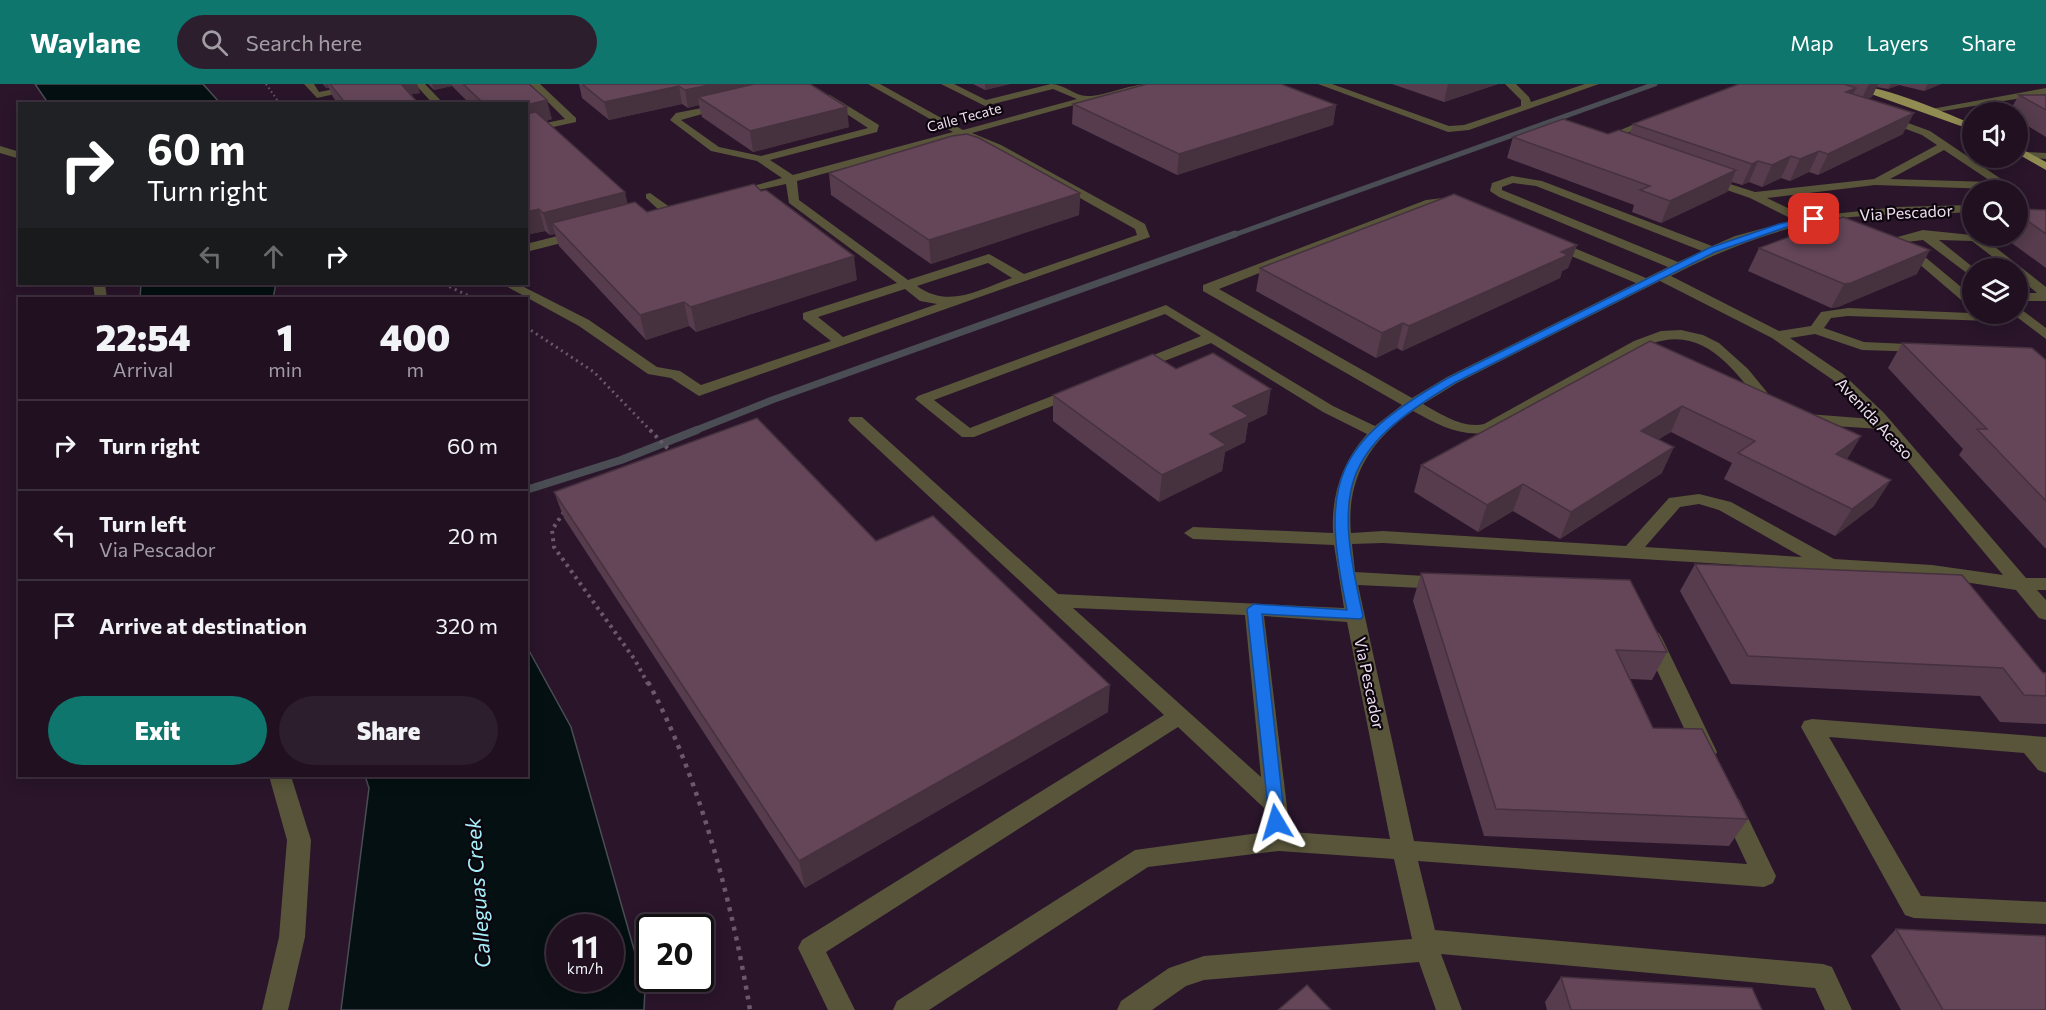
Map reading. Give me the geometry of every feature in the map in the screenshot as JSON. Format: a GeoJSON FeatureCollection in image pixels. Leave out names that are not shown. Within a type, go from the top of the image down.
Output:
{"type":"FeatureCollection","features":[{"type":"Feature","properties":{"kind":"main road"},"geometry":{"type":"LineString","coordinates":[[1848,84],[1931,110],[1962,123]]}},
{"type":"Feature","properties":{"kind":"main road"},"geometry":{"type":"LineString","coordinates":[[2028,156],[2046,166]]}},
{"type":"Feature","properties":{"kind":"street"},"geometry":{"type":"LineString","coordinates":[[309,84],[320,99],[375,84]]}},
{"type":"Feature","properties":{"kind":"street"},"geometry":{"type":"LineString","coordinates":[[420,84],[437,102]]}},
{"type":"Feature","properties":{"kind":"street"},"geometry":{"type":"LineString","coordinates":[[528,130],[572,120],[535,84]]}},
{"type":"Feature","properties":{"kind":"street"},"geometry":{"type":"LineString","coordinates":[[511,285],[584,323],[653,371],[675,374],[699,391],[1144,237],[1141,227],[997,147],[962,133],[873,84]]}},
{"type":"Feature","properties":{"kind":"street"},"geometry":{"type":"LineString","coordinates":[[946,84],[985,103],[1058,85],[1087,100]]}},
{"type":"Feature","properties":{"kind":"street","name":"Calle Tecate"},"geometry":{"type":"LineString","coordinates":[[724,196],[1145,84]]}},
{"type":"Feature","properties":{"kind":"street"},"geometry":{"type":"LineString","coordinates":[[1323,84],[1448,129],[1465,128],[1594,84]]}},
{"type":"Feature","properties":{"kind":"street"},"geometry":{"type":"LineString","coordinates":[[1510,84],[1526,99],[1526,108]]}},
{"type":"Feature","properties":{"kind":"street"},"geometry":{"type":"LineString","coordinates":[[2008,84],[2046,100]]}},
{"type":"Feature","properties":{"kind":"street"},"geometry":{"type":"LineString","coordinates":[[1931,110],[2046,91]]}},
{"type":"Feature","properties":{"kind":"street"},"geometry":{"type":"LineString","coordinates":[[761,159],[873,130],[874,125],[818,92]]}},
{"type":"Feature","properties":{"kind":"street"},"geometry":{"type":"LineString","coordinates":[[738,102],[680,115],[675,120],[715,149],[761,159],[791,179],[793,201],[925,298],[952,303]]}},
{"type":"Feature","properties":{"kind":"street"},"geometry":{"type":"LineString","coordinates":[[1754,196],[1875,183],[1992,186],[2001,183],[1926,133],[1873,113]]}},
{"type":"Feature","properties":{"kind":"street"},"geometry":{"type":"LineString","coordinates":[[1620,149],[1598,141],[1661,117]]}},
{"type":"Feature","properties":{"kind":"street"},"geometry":{"type":"LineString","coordinates":[[1875,183],[1946,145]]}},
{"type":"Feature","properties":{"kind":"street"},"geometry":{"type":"LineString","coordinates":[[0,149],[18,155]]}},
{"type":"Feature","properties":{"kind":"street"},"geometry":{"type":"LineString","coordinates":[[2028,153],[2046,156]]}},
{"type":"Feature","properties":{"kind":"street"},"geometry":{"type":"LineString","coordinates":[[1698,177],[1754,196],[1805,221]]}},
{"type":"Feature","properties":{"kind":"street"},"geometry":{"type":"LineString","coordinates":[[1679,267],[1503,195],[1496,190],[1496,185],[1512,179],[1538,183],[1712,250]]}},
{"type":"Feature","properties":{"kind":"street"},"geometry":{"type":"LineString","coordinates":[[650,196],[668,211]]}},
{"type":"Feature","properties":{"kind":"street"},"geometry":{"type":"LineString","coordinates":[[1473,209],[1451,200],[1430,201],[1208,288],[1458,427],[1475,430],[1489,428],[1639,344],[1658,334],[1671,332],[1701,339],[1730,359],[1781,409]]}},
{"type":"Feature","properties":{"kind":"street","name":"Via Pescador"},"geometry":{"type":"LineString","coordinates":[[1449,1010],[1426,945],[1347,578],[1341,539],[1341,506],[1345,481],[1354,461],[1377,433],[1412,403],[1452,380],[1712,250],[1739,239],[1805,221],[1897,211],[1962,209]]}},
{"type":"Feature","properties":{"kind":"street"},"geometry":{"type":"LineString","coordinates":[[1897,211],[1962,265]]}},
{"type":"Feature","properties":{"kind":"street"},"geometry":{"type":"LineString","coordinates":[[528,247],[592,231]]}},
{"type":"Feature","properties":{"kind":"street"},"geometry":{"type":"LineString","coordinates":[[1962,294],[1896,239],[1926,236],[1975,237],[2001,258]]}},
{"type":"Feature","properties":{"kind":"street","name":"Avenida Acaso"},"geometry":{"type":"LineString","coordinates":[[1538,237],[1653,280],[1778,335],[1838,376],[1886,425],[2046,614]]}},
{"type":"Feature","properties":{"kind":"street"},"geometry":{"type":"LineString","coordinates":[[841,342],[808,316],[989,258],[1023,279]]}},
{"type":"Feature","properties":{"kind":"street"},"geometry":{"type":"LineString","coordinates":[[2028,280],[2046,296]]}},
{"type":"Feature","properties":{"kind":"street"},"geometry":{"type":"LineString","coordinates":[[2028,297],[2046,296]]}},
{"type":"Feature","properties":{"kind":"street"},"geometry":{"type":"LineString","coordinates":[[1090,386],[968,434],[922,399],[1166,309],[1328,409],[1377,433]]}},
{"type":"Feature","properties":{"kind":"street"},"geometry":{"type":"LineString","coordinates":[[1816,330],[1826,315],[1848,312],[1962,316]]}},
{"type":"Feature","properties":{"kind":"street"},"geometry":{"type":"LineString","coordinates":[[2030,322],[2046,322]]}},
{"type":"Feature","properties":{"kind":"street"},"geometry":{"type":"LineString","coordinates":[[2030,322],[2046,335]]}},
{"type":"Feature","properties":{"kind":"street"},"geometry":{"type":"LineString","coordinates":[[1778,335],[1816,330],[1862,346],[1933,349]]}},
{"type":"Feature","properties":{"kind":"street"},"geometry":{"type":"LineString","coordinates":[[1123,372],[1212,337]]}},
{"type":"Feature","properties":{"kind":"street"},"geometry":{"type":"LineString","coordinates":[[1639,344],[1679,363]]}},
{"type":"Feature","properties":{"kind":"street"},"geometry":{"type":"LineString","coordinates":[[1740,391],[1781,409],[1817,420],[1886,425]]}},
{"type":"Feature","properties":{"kind":"street"},"geometry":{"type":"LineString","coordinates":[[856,420],[1274,803]]}},
{"type":"Feature","properties":{"kind":"street"},"geometry":{"type":"LineString","coordinates":[[1630,552],[1675,502],[1699,499],[1725,506],[1831,565]]}},
{"type":"Feature","properties":{"kind":"street"},"geometry":{"type":"LineString","coordinates":[[1193,533],[1341,539],[1383,537],[1932,571],[2021,584],[2046,584]]}},
{"type":"Feature","properties":{"kind":"street"},"geometry":{"type":"LineString","coordinates":[[1347,578],[1466,585]]}},
{"type":"Feature","properties":{"kind":"street"},"geometry":{"type":"LineString","coordinates":[[1052,600],[1356,616]]}},
{"type":"Feature","properties":{"kind":"street"},"geometry":{"type":"LineString","coordinates":[[1254,609],[1279,841]]}},
{"type":"Feature","properties":{"kind":"street"},"geometry":{"type":"LineString","coordinates":[[1642,616],[1713,767]]}},
{"type":"Feature","properties":{"kind":"street"},"geometry":{"type":"LineString","coordinates":[[842,1010],[811,948],[1179,716]]}},
{"type":"Feature","properties":{"kind":"street"},"geometry":{"type":"LineString","coordinates":[[2046,764],[2038,745],[1812,727],[1914,907],[2046,913]]}},
{"type":"Feature","properties":{"kind":"street"},"geometry":{"type":"LineString","coordinates":[[275,1010],[292,937],[299,840],[280,777]]}},
{"type":"Feature","properties":{"kind":"street"},"geometry":{"type":"LineString","coordinates":[[906,1010],[1143,856],[1279,841],[1764,876],[1723,789]]}},
{"type":"Feature","properties":{"kind":"street"},"geometry":{"type":"LineString","coordinates":[[1130,1010],[1178,977],[1204,968],[1426,945],[1823,976],[1839,1010]]}},
{"type":"Feature","properties":{"kind":"path"},"geometry":{"type":"LineString","coordinates":[[266,84],[279,102]]}},
{"type":"Feature","properties":{"kind":"path"},"geometry":{"type":"LineString","coordinates":[[446,285],[471,297]]}},
{"type":"Feature","properties":{"kind":"path"},"geometry":{"type":"LineString","coordinates":[[528,328],[594,372],[650,428],[675,457]]}},
{"type":"Feature","properties":{"kind":"path"},"geometry":{"type":"LineString","coordinates":[[574,504],[552,530],[554,547],[635,660],[667,717],[708,836],[740,947],[750,1010]]}},
{"type":"Feature","properties":{"kind":"water"},"geometry":{"type":"Polygon","coordinates":[[[35,84],[203,84],[219,102],[47,102],[35,84]]]}},
{"type":"Feature","properties":{"kind":"water"},"geometry":{"type":"Polygon","coordinates":[[[141,285],[276,285],[273,297],[140,297],[141,285]]]}},
{"type":"Feature","properties":{"kind":"water","name":"Calleguas Creek"},"geometry":{"type":"Polygon","coordinates":[[[528,649],[571,727],[636,956],[636,992],[645,992],[644,1010],[341,1010],[369,788],[365,777],[528,777],[528,649]]]}},
{"type":"Feature","properties":{"kind":"building"},"geometry":{"type":"Polygon","coordinates":[[[330,84],[401,84],[417,102],[344,102],[330,84]]]}},
{"type":"Feature","properties":{"kind":"building"},"geometry":{"type":"Polygon","coordinates":[[[463,84],[529,84],[547,100],[528,105],[528,102],[482,102],[463,84]]]}},
{"type":"Feature","properties":{"kind":"building"},"geometry":{"type":"Polygon","coordinates":[[[582,84],[714,84],[685,90],[679,86],[604,102],[582,84]]]}},
{"type":"Feature","properties":{"kind":"building"},"geometry":{"type":"Polygon","coordinates":[[[754,84],[810,84],[847,107],[750,131],[698,97],[754,84]]]}},
{"type":"Feature","properties":{"kind":"building"},"geometry":{"type":"Polygon","coordinates":[[[1147,84],[1281,84],[1336,105],[1179,154],[1073,104],[1147,84]]]}},
{"type":"Feature","properties":{"kind":"building"},"geometry":{"type":"Polygon","coordinates":[[[1739,84],[1844,84],[1856,88],[1846,92],[1914,113],[1828,154],[1819,151],[1800,159],[1791,156],[1772,165],[1758,161],[1752,164],[1633,124],[1739,84]]]}},
{"type":"Feature","properties":{"kind":"building"},"geometry":{"type":"Polygon","coordinates":[[[2019,95],[2046,95],[2046,110],[2019,95]]]}},
{"type":"Feature","properties":{"kind":"building"},"geometry":{"type":"Polygon","coordinates":[[[536,112],[625,192],[543,213],[539,209],[528,212],[528,114],[536,112]]]}},
{"type":"Feature","properties":{"kind":"building"},"geometry":{"type":"Polygon","coordinates":[[[1563,119],[1608,134],[1619,130],[1736,170],[1670,201],[1640,190],[1650,186],[1513,137],[1563,119]]]}},
{"type":"Feature","properties":{"kind":"building"},"geometry":{"type":"Polygon","coordinates":[[[967,134],[979,138],[1080,193],[929,240],[829,173],[952,136],[967,134]]]}},
{"type":"Feature","properties":{"kind":"building"},"geometry":{"type":"Polygon","coordinates":[[[754,184],[761,191],[766,190],[854,256],[691,307],[684,302],[640,315],[552,223],[635,202],[647,212],[754,184]]]}},
{"type":"Feature","properties":{"kind":"building"},"geometry":{"type":"Polygon","coordinates":[[[1454,194],[1577,245],[1561,252],[1568,255],[1409,326],[1403,323],[1382,333],[1260,268],[1454,194]]]}},
{"type":"Feature","properties":{"kind":"building"},"geometry":{"type":"Polygon","coordinates":[[[2028,209],[2046,210],[2046,234],[2028,221],[2028,209]]]}},
{"type":"Feature","properties":{"kind":"building"},"geometry":{"type":"Polygon","coordinates":[[[1843,217],[1930,250],[1844,284],[1759,248],[1843,217]]]}},
{"type":"Feature","properties":{"kind":"building"},"geometry":{"type":"Polygon","coordinates":[[[1650,341],[1861,436],[1836,454],[1891,480],[1852,509],[1738,453],[1755,441],[1682,406],[1641,431],[1674,447],[1571,512],[1523,484],[1487,505],[1421,465],[1650,341]]]}},
{"type":"Feature","properties":{"kind":"building"},"geometry":{"type":"Polygon","coordinates":[[[1902,343],[2032,348],[2046,360],[2046,501],[1977,429],[1987,429],[1902,343]]]}},
{"type":"Feature","properties":{"kind":"building"},"geometry":{"type":"Polygon","coordinates":[[[1213,353],[1271,389],[1233,406],[1249,416],[1210,434],[1226,445],[1162,475],[1053,395],[1153,354],[1176,369],[1213,353]]]}},
{"type":"Feature","properties":{"kind":"building"},"geometry":{"type":"Polygon","coordinates":[[[757,418],[876,541],[933,516],[1110,685],[799,861],[554,492],[757,418]]]}},
{"type":"Feature","properties":{"kind":"building"},"geometry":{"type":"Polygon","coordinates":[[[1695,564],[1962,575],[2043,673],[2046,673],[2046,696],[2024,695],[2003,668],[1748,656],[1695,564]]]}},
{"type":"Feature","properties":{"kind":"building"},"geometry":{"type":"Polygon","coordinates":[[[1421,573],[1630,580],[1667,652],[1616,650],[1653,728],[1702,729],[1748,819],[1496,809],[1421,573]]]}},
{"type":"Feature","properties":{"kind":"building"},"geometry":{"type":"Polygon","coordinates":[[[1896,929],[2046,936],[2046,1010],[1943,1010],[1896,929]]]}},
{"type":"Feature","properties":{"kind":"building"},"geometry":{"type":"Polygon","coordinates":[[[1561,977],[1752,988],[1762,1010],[1571,1010],[1561,977]]]}},
{"type":"Feature","properties":{"kind":"building"},"geometry":{"type":"Polygon","coordinates":[[[1307,985],[1331,1010],[1278,1010],[1307,985]]]}},
{"type":"Feature","properties":{"kind":"waterway"},"geometry":{"type":"LineString","coordinates":[[1231,236],[1655,84]]}},
{"type":"Feature","properties":{"kind":"waterway"},"geometry":{"type":"LineString","coordinates":[[694,431],[772,400],[1235,234]]}},
{"type":"Feature","properties":{"kind":"waterway"},"geometry":{"type":"LineString","coordinates":[[528,489],[621,460],[697,430]]}},
{"type":"Feature","properties":{"kind":"route"},"geometry":{"type":"LineString","coordinates":[[1276,822],[1254,609],[1356,616],[1344,562],[1340,528],[1341,506],[1345,481],[1354,461],[1367,442],[1412,403],[1452,380],[1712,250],[1739,239],[1814,219]]}}]}
